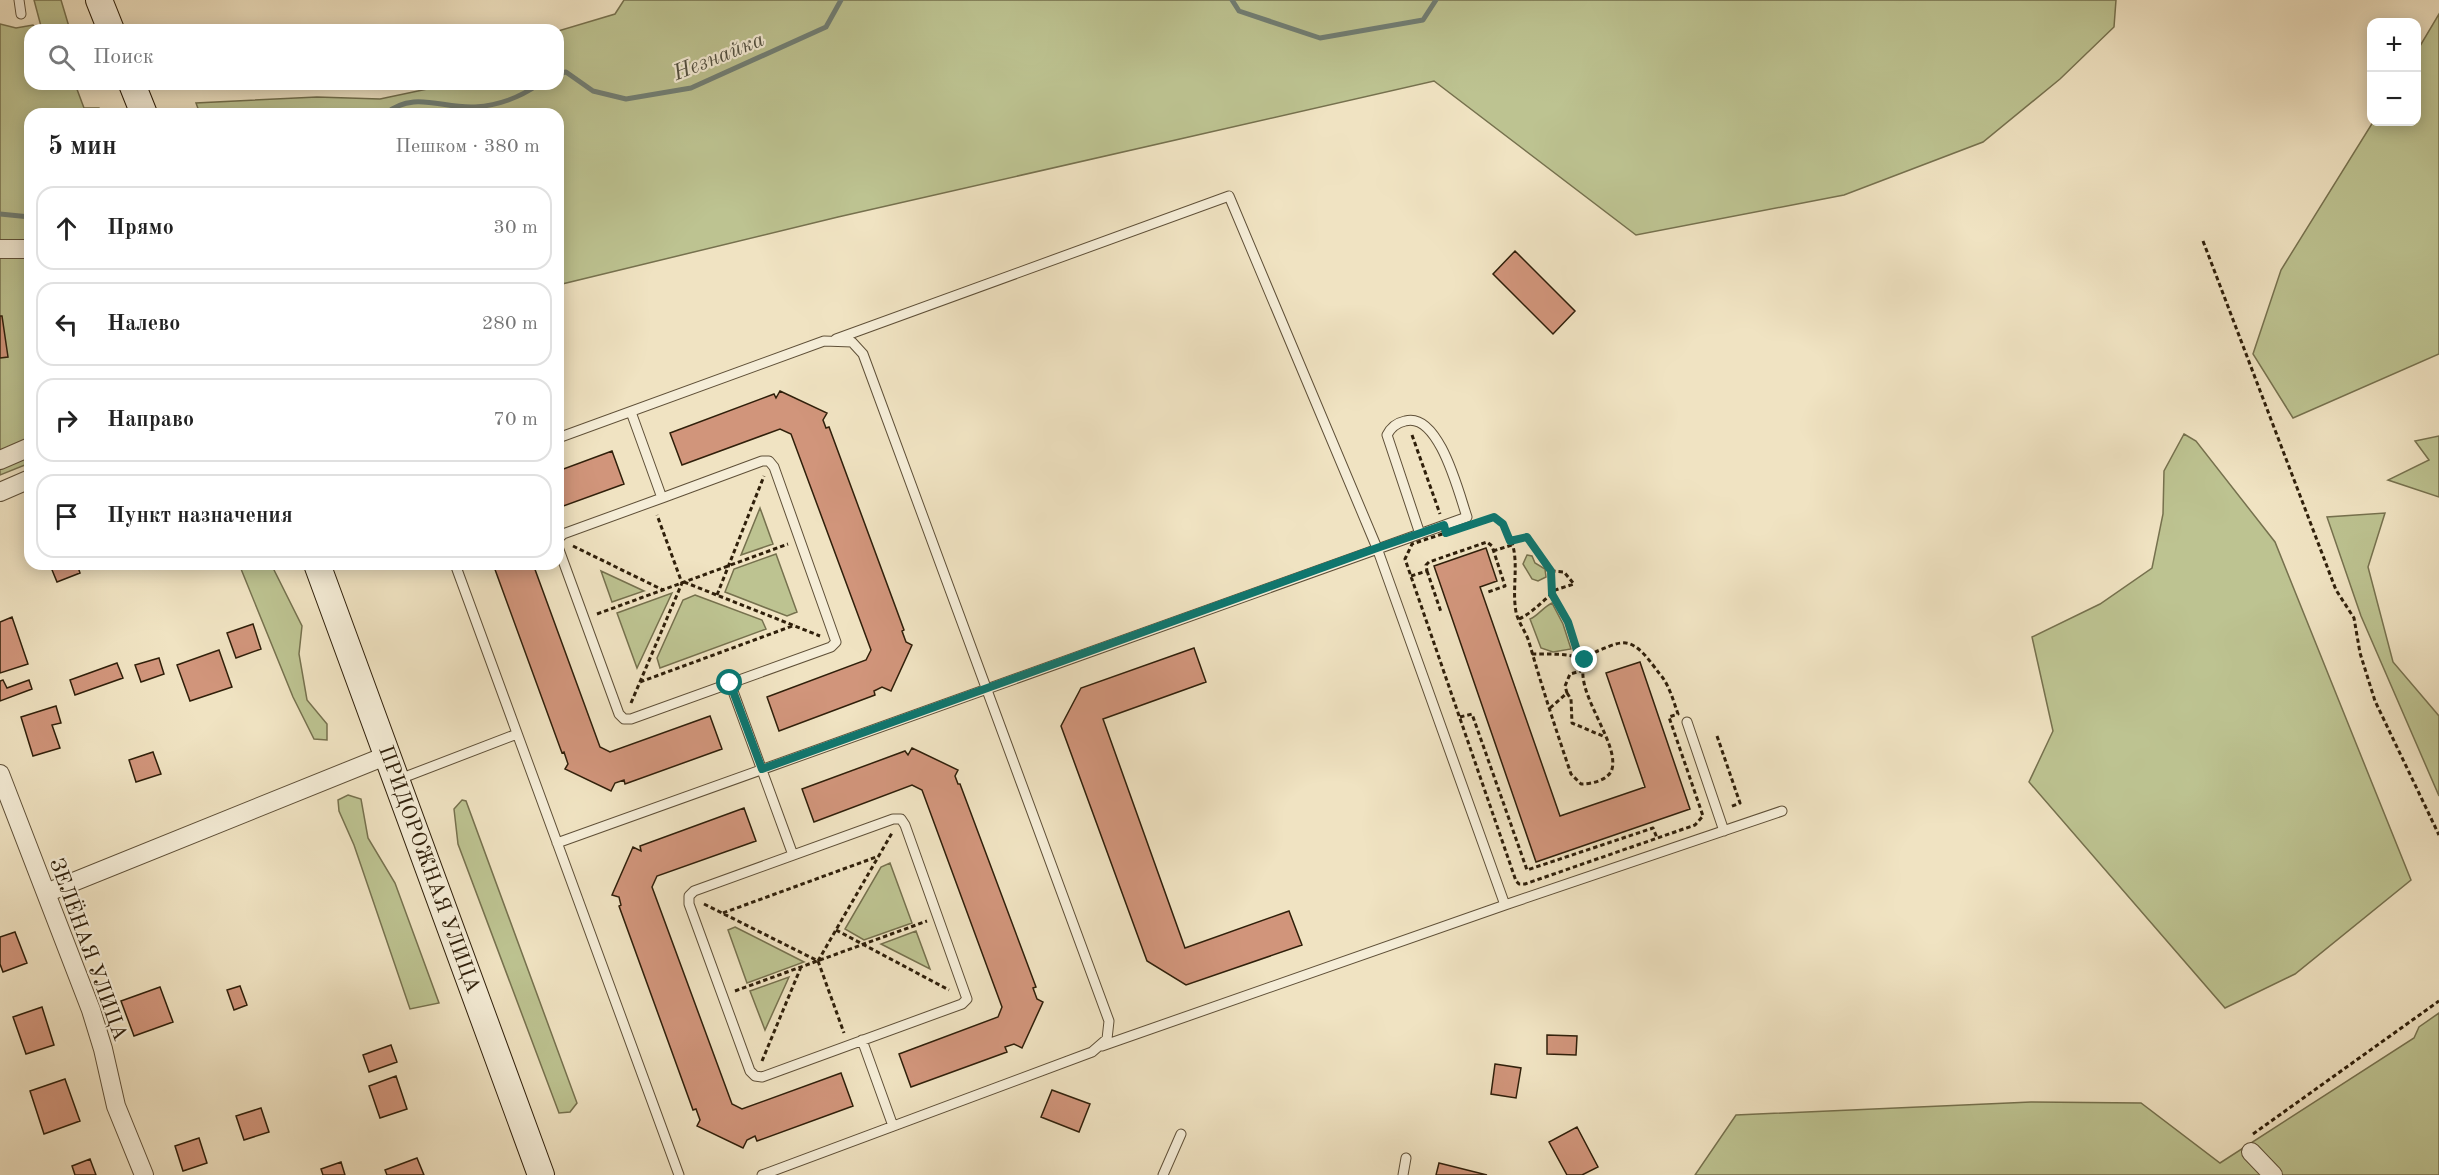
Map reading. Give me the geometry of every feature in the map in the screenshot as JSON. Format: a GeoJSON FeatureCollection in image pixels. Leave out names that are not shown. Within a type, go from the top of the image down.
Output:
{"type":"FeatureCollection","features":[{"type":"Feature","properties":{"kind":"main road"},"geometry":{"type":"LineString","coordinates":[[99,0],[109,24]]}},
{"type":"Feature","properties":{"kind":"main road"},"geometry":{"type":"LineString","coordinates":[[134,90],[142,108]]}},
{"type":"Feature","properties":{"kind":"main road","name":"ПРИДОРОЖНАЯ УЛИЦА"},"geometry":{"type":"LineString","coordinates":[[319,570],[541,1175]]}},
{"type":"Feature","properties":{"kind":"street"},"geometry":{"type":"LineString","coordinates":[[0,249],[24,249]]}},
{"type":"Feature","properties":{"kind":"street"},"geometry":{"type":"LineString","coordinates":[[0,460],[24,450]]}},
{"type":"Feature","properties":{"kind":"street"},"geometry":{"type":"LineString","coordinates":[[0,492],[24,482]]}},
{"type":"Feature","properties":{"kind":"street"},"geometry":{"type":"LineString","coordinates":[[46,893],[388,755]]}},
{"type":"Feature","properties":{"kind":"street","name":"ЗЕЛЁНАЯ УЛИЦА"},"geometry":{"type":"LineString","coordinates":[[0,774],[91,1011],[103,1049],[116,1106],[144,1175]]}},
{"type":"Feature","properties":{"kind":"street"},"geometry":{"type":"LineString","coordinates":[[2251,1152],[2273,1175]]}},
{"type":"Feature","properties":{"kind":"lane"},"geometry":{"type":"LineString","coordinates":[[19,0],[21,14]]}},
{"type":"Feature","properties":{"kind":"lane"},"geometry":{"type":"LineString","coordinates":[[564,436],[1229,196],[1377,548],[1505,905]]}},
{"type":"Feature","properties":{"kind":"lane"},"geometry":{"type":"LineString","coordinates":[[836,339],[852,342],[864,354],[1109,1021],[1110,1031],[1102,1046]]}},
{"type":"Feature","properties":{"kind":"lane"},"geometry":{"type":"LineString","coordinates":[[631,412],[662,498]]}},
{"type":"Feature","properties":{"kind":"lane"},"geometry":{"type":"LineString","coordinates":[[557,843],[1377,548],[1420,534],[1445,529],[1467,518],[1444,448],[1419,422],[1406,420],[1390,429],[1388,443],[1420,534]]}},
{"type":"Feature","properties":{"kind":"lane"},"geometry":{"type":"LineString","coordinates":[[564,534],[762,462],[770,462],[774,467],[801,540],[836,642],[831,647],[631,719],[624,719],[619,714],[564,563]]}},
{"type":"Feature","properties":{"kind":"lane"},"geometry":{"type":"LineString","coordinates":[[457,570],[679,1175]]}},
{"type":"Feature","properties":{"kind":"lane"},"geometry":{"type":"LineString","coordinates":[[730,683],[793,855]]}},
{"type":"Feature","properties":{"kind":"lane"},"geometry":{"type":"LineString","coordinates":[[1687,722],[1724,831]]}},
{"type":"Feature","properties":{"kind":"lane"},"geometry":{"type":"LineString","coordinates":[[397,780],[517,734]]}},
{"type":"Feature","properties":{"kind":"lane"},"geometry":{"type":"LineString","coordinates":[[762,1175],[1102,1046],[1782,811]]}},
{"type":"Feature","properties":{"kind":"lane"},"geometry":{"type":"LineString","coordinates":[[893,819],[901,819],[939,917],[967,999],[962,1004],[762,1077],[755,1076],[750,1071],[722,995],[689,904],[689,896],[694,891],[793,855],[893,819]]}},
{"type":"Feature","properties":{"kind":"lane"},"geometry":{"type":"LineString","coordinates":[[862,1040],[893,1126]]}},
{"type":"Feature","properties":{"kind":"lane"},"geometry":{"type":"LineString","coordinates":[[1163,1175],[1180,1134]]}},
{"type":"Feature","properties":{"kind":"lane"},"geometry":{"type":"LineString","coordinates":[[1403,1175],[1406,1158]]}},
{"type":"Feature","properties":{"kind":"path"},"geometry":{"type":"LineString","coordinates":[[2203,241],[2336,590],[2354,618],[2360,653],[2375,701],[2439,835]]}},
{"type":"Feature","properties":{"kind":"path"},"geometry":{"type":"LineString","coordinates":[[1410,431],[1445,529]]}},
{"type":"Feature","properties":{"kind":"path"},"geometry":{"type":"LineString","coordinates":[[717,595],[770,462]]}},
{"type":"Feature","properties":{"kind":"path"},"geometry":{"type":"LineString","coordinates":[[624,719],[683,582],[652,501]]}},
{"type":"Feature","properties":{"kind":"path"},"geometry":{"type":"LineString","coordinates":[[1703,816],[1669,717],[1678,714],[1666,681],[1636,647],[1628,643],[1619,643],[1594,652],[1585,660],[1582,671],[1588,696],[1612,757],[1611,771],[1606,777],[1581,784],[1571,774],[1532,654],[1516,613],[1517,568],[1512,545],[1503,524],[1494,517],[1445,529],[1412,544],[1405,559],[1519,884],[1695,825],[1703,816],[1740,803],[1717,736]]}},
{"type":"Feature","properties":{"kind":"path"},"geometry":{"type":"LineString","coordinates":[[1510,541],[1527,537],[1551,571],[1552,593],[1568,622],[1579,657]]}},
{"type":"Feature","properties":{"kind":"path"},"geometry":{"type":"LineString","coordinates":[[584,618],[801,540]]}},
{"type":"Feature","properties":{"kind":"path"},"geometry":{"type":"LineString","coordinates":[[564,542],[663,590]]}},
{"type":"Feature","properties":{"kind":"path"},"geometry":{"type":"LineString","coordinates":[[1441,612],[1427,571],[1426,564],[1429,562],[1487,542],[1493,551],[1505,586],[1488,592]]}},
{"type":"Feature","properties":{"kind":"path"},"geometry":{"type":"LineString","coordinates":[[1493,551],[1512,545]]}},
{"type":"Feature","properties":{"kind":"path"},"geometry":{"type":"LineString","coordinates":[[1411,576],[1427,571]]}},
{"type":"Feature","properties":{"kind":"path"},"geometry":{"type":"LineString","coordinates":[[1519,619],[1532,613],[1536,605],[1552,593],[1574,584],[1564,572],[1551,571]]}},
{"type":"Feature","properties":{"kind":"path"},"geometry":{"type":"LineString","coordinates":[[683,582],[836,642]]}},
{"type":"Feature","properties":{"kind":"path"},"geometry":{"type":"LineString","coordinates":[[640,682],[795,625]]}},
{"type":"Feature","properties":{"kind":"path"},"geometry":{"type":"LineString","coordinates":[[1532,654],[1579,657],[1585,660]]}},
{"type":"Feature","properties":{"kind":"path"},"geometry":{"type":"LineString","coordinates":[[1582,671],[1570,674],[1565,686],[1571,699],[1572,723],[1605,737]]}},
{"type":"Feature","properties":{"kind":"path"},"geometry":{"type":"LineString","coordinates":[[1550,708],[1567,693]]}},
{"type":"Feature","properties":{"kind":"path"},"geometry":{"type":"LineString","coordinates":[[1460,717],[1472,714],[1527,870],[1653,828],[1657,838]]}},
{"type":"Feature","properties":{"kind":"path"},"geometry":{"type":"LineString","coordinates":[[818,961],[901,819]]}},
{"type":"Feature","properties":{"kind":"path"},"geometry":{"type":"LineString","coordinates":[[723,913],[879,856]]}},
{"type":"Feature","properties":{"kind":"path"},"geometry":{"type":"LineString","coordinates":[[689,896],[818,961],[849,1045]]}},
{"type":"Feature","properties":{"kind":"path"},"geometry":{"type":"LineString","coordinates":[[722,995],[939,917]]}},
{"type":"Feature","properties":{"kind":"path"},"geometry":{"type":"LineString","coordinates":[[836,930],[967,999]]}},
{"type":"Feature","properties":{"kind":"path"},"geometry":{"type":"LineString","coordinates":[[755,1076],[801,967]]}},
{"type":"Feature","properties":{"kind":"path"},"geometry":{"type":"LineString","coordinates":[[2251,1152],[2248,1141],[2255,1131],[2439,1001]]}},
{"type":"Feature","properties":{"kind":"green space"},"geometry":{"type":"Polygon","coordinates":[[[34,0],[61,0],[68,24],[40,24],[34,0]]]}},
{"type":"Feature","properties":{"kind":"green space"},"geometry":{"type":"Polygon","coordinates":[[[624,0],[2116,0],[2114,27],[2060,79],[1983,142],[1844,195],[1636,235],[1434,81],[838,217],[564,284],[564,108],[198,108],[196,103],[317,97],[380,99],[423,90],[564,90],[564,29],[615,14],[624,0]]]}},
{"type":"Feature","properties":{"kind":"green space"},"geometry":{"type":"Polygon","coordinates":[[[2439,14],[2439,354],[2293,418],[2253,354],[2281,270],[2371,126],[2421,126],[2421,44],[2439,14]]]}},
{"type":"Feature","properties":{"kind":"green space"},"geometry":{"type":"Polygon","coordinates":[[[0,24],[16,28],[24,27],[24,90],[77,90],[84,108],[24,108],[24,465],[0,475],[0,24]]]}},
{"type":"Feature","properties":{"kind":"green space"},"geometry":{"type":"Polygon","coordinates":[[[2184,434],[2196,441],[2275,542],[2411,880],[2295,974],[2225,1008],[2029,782],[2053,731],[2032,637],[2100,604],[2152,568],[2163,514],[2164,471],[2184,434]]]}},
{"type":"Feature","properties":{"kind":"green space"},"geometry":{"type":"Polygon","coordinates":[[[2439,436],[2439,497],[2388,480],[2429,460],[2415,441],[2439,436]]]}},
{"type":"Feature","properties":{"kind":"green space"},"geometry":{"type":"Polygon","coordinates":[[[760,508],[773,544],[741,555],[760,508]]]}},
{"type":"Feature","properties":{"kind":"green space"},"geometry":{"type":"Polygon","coordinates":[[[2385,513],[2368,567],[2393,662],[2439,716],[2439,796],[2361,616],[2327,517],[2385,513]]]}},
{"type":"Feature","properties":{"kind":"green space"},"geometry":{"type":"Polygon","coordinates":[[[776,554],[797,612],[787,616],[725,592],[734,569],[776,554]]]}},
{"type":"Feature","properties":{"kind":"green space"},"geometry":{"type":"Polygon","coordinates":[[[1527,555],[1532,556],[1535,563],[1545,569],[1546,577],[1538,581],[1532,579],[1523,564],[1527,555]]]}},
{"type":"Feature","properties":{"kind":"green space"},"geometry":{"type":"Polygon","coordinates":[[[241,570],[274,570],[302,626],[299,654],[307,700],[327,724],[327,740],[314,739],[293,697],[241,570]]]}},
{"type":"Feature","properties":{"kind":"green space"},"geometry":{"type":"Polygon","coordinates":[[[601,571],[644,591],[612,602],[601,571]]]}},
{"type":"Feature","properties":{"kind":"green space"},"geometry":{"type":"Polygon","coordinates":[[[672,593],[637,668],[617,613],[672,593]]]}},
{"type":"Feature","properties":{"kind":"green space"},"geometry":{"type":"Polygon","coordinates":[[[695,595],[762,620],[766,629],[660,668],[657,658],[683,600],[695,595]]]}},
{"type":"Feature","properties":{"kind":"green space"},"geometry":{"type":"Polygon","coordinates":[[[1552,603],[1563,624],[1571,649],[1553,652],[1541,648],[1530,619],[1552,603]]]}},
{"type":"Feature","properties":{"kind":"green space"},"geometry":{"type":"Polygon","coordinates":[[[348,795],[361,799],[368,838],[395,883],[439,1003],[410,1009],[354,845],[339,811],[338,800],[348,795]]]}},
{"type":"Feature","properties":{"kind":"green space"},"geometry":{"type":"Polygon","coordinates":[[[462,800],[466,801],[577,1103],[570,1112],[559,1113],[458,844],[454,809],[462,800]]]}},
{"type":"Feature","properties":{"kind":"green space"},"geometry":{"type":"Polygon","coordinates":[[[890,863],[912,923],[864,940],[845,929],[881,867],[890,863]]]}},
{"type":"Feature","properties":{"kind":"green space"},"geometry":{"type":"Polygon","coordinates":[[[735,927],[804,962],[747,983],[728,930],[735,927]]]}},
{"type":"Feature","properties":{"kind":"green space"},"geometry":{"type":"Polygon","coordinates":[[[916,931],[930,969],[881,944],[916,931]]]}},
{"type":"Feature","properties":{"kind":"green space"},"geometry":{"type":"Polygon","coordinates":[[[789,977],[765,1030],[750,991],[789,977]]]}},
{"type":"Feature","properties":{"kind":"green space"},"geometry":{"type":"Polygon","coordinates":[[[2439,1013],[2439,1175],[1695,1175],[1736,1115],[2031,1102],[2141,1103],[2220,1163],[2414,1038],[2419,1027],[2439,1013]]]}},
{"type":"Feature","properties":{"kind":"building"},"geometry":{"type":"Polygon","coordinates":[[[1515,251],[1575,311],[1553,334],[1493,274],[1515,251]]]}},
{"type":"Feature","properties":{"kind":"building"},"geometry":{"type":"Polygon","coordinates":[[[0,316],[2,316],[8,357],[0,358],[0,316]]]}},
{"type":"Feature","properties":{"kind":"building"},"geometry":{"type":"Polygon","coordinates":[[[780,391],[827,413],[823,420],[826,428],[829,427],[904,630],[902,631],[906,642],[912,645],[891,691],[882,687],[874,691],[875,695],[779,731],[767,697],[866,660],[871,650],[791,434],[780,429],[682,465],[670,433],[774,394],[776,398],[780,391]]]}},
{"type":"Feature","properties":{"kind":"building"},"geometry":{"type":"Polygon","coordinates":[[[612,451],[624,484],[564,506],[564,469],[612,451]]]}},
{"type":"Feature","properties":{"kind":"building"},"geometry":{"type":"Polygon","coordinates":[[[1486,548],[1497,581],[1480,587],[1560,816],[1645,787],[1606,673],[1640,662],[1690,809],[1536,862],[1434,566],[1486,548]]]}},
{"type":"Feature","properties":{"kind":"building"},"geometry":{"type":"Polygon","coordinates":[[[52,570],[79,570],[80,573],[57,582],[52,570]]]}},
{"type":"Feature","properties":{"kind":"building"},"geometry":{"type":"Polygon","coordinates":[[[495,570],[535,570],[600,747],[610,752],[710,716],[722,749],[625,784],[624,780],[615,783],[611,791],[565,769],[568,764],[564,752],[562,753],[495,570]]]}},
{"type":"Feature","properties":{"kind":"building"},"geometry":{"type":"Polygon","coordinates":[[[12,617],[28,664],[0,673],[0,622],[12,617]]]}},
{"type":"Feature","properties":{"kind":"building"},"geometry":{"type":"Polygon","coordinates":[[[253,624],[261,649],[236,658],[227,633],[253,624]]]}},
{"type":"Feature","properties":{"kind":"building"},"geometry":{"type":"Polygon","coordinates":[[[1194,648],[1206,682],[1103,719],[1185,948],[1289,911],[1302,945],[1186,985],[1147,961],[1061,726],[1081,688],[1194,648]]]}},
{"type":"Feature","properties":{"kind":"building"},"geometry":{"type":"Polygon","coordinates":[[[219,650],[232,687],[190,701],[177,665],[219,650]]]}},
{"type":"Feature","properties":{"kind":"building"},"geometry":{"type":"Polygon","coordinates":[[[159,658],[164,674],[141,682],[135,665],[159,658]]]}},
{"type":"Feature","properties":{"kind":"building"},"geometry":{"type":"Polygon","coordinates":[[[117,663],[123,678],[75,695],[70,680],[117,663]]]}},
{"type":"Feature","properties":{"kind":"building"},"geometry":{"type":"Polygon","coordinates":[[[3,680],[7,688],[29,680],[32,689],[0,701],[0,681],[3,680]]]}},
{"type":"Feature","properties":{"kind":"building"},"geometry":{"type":"Polygon","coordinates":[[[56,706],[61,723],[52,725],[60,748],[33,756],[21,717],[56,706]]]}},
{"type":"Feature","properties":{"kind":"building"},"geometry":{"type":"Polygon","coordinates":[[[912,748],[958,770],[955,776],[960,784],[1036,987],[1033,988],[1037,999],[1043,1002],[1022,1048],[1014,1044],[1005,1047],[1007,1052],[911,1087],[899,1054],[998,1017],[1002,1007],[922,790],[912,785],[814,822],[802,789],[905,751],[908,755],[912,748]]]}},
{"type":"Feature","properties":{"kind":"building"},"geometry":{"type":"Polygon","coordinates":[[[153,752],[161,774],[136,782],[129,760],[153,752]]]}},
{"type":"Feature","properties":{"kind":"building"},"geometry":{"type":"Polygon","coordinates":[[[744,808],[756,841],[657,876],[652,887],[732,1104],[742,1109],[841,1073],[853,1106],[757,1141],[755,1136],[747,1140],[743,1148],[697,1126],[700,1120],[696,1109],[693,1110],[619,906],[621,905],[619,897],[612,895],[633,847],[641,851],[640,846],[744,808]]]}},
{"type":"Feature","properties":{"kind":"building"},"geometry":{"type":"Polygon","coordinates":[[[15,932],[27,963],[3,972],[0,964],[0,937],[15,932]]]}},
{"type":"Feature","properties":{"kind":"building"},"geometry":{"type":"Polygon","coordinates":[[[240,986],[247,1005],[234,1010],[227,990],[240,986]]]}},
{"type":"Feature","properties":{"kind":"building"},"geometry":{"type":"Polygon","coordinates":[[[160,987],[173,1022],[134,1036],[121,1001],[160,987]]]}},
{"type":"Feature","properties":{"kind":"building"},"geometry":{"type":"Polygon","coordinates":[[[42,1007],[54,1045],[26,1054],[13,1017],[42,1007]]]}},
{"type":"Feature","properties":{"kind":"building"},"geometry":{"type":"Polygon","coordinates":[[[1547,1035],[1577,1036],[1576,1055],[1547,1054],[1547,1035]]]}},
{"type":"Feature","properties":{"kind":"building"},"geometry":{"type":"Polygon","coordinates":[[[391,1045],[397,1062],[369,1072],[363,1055],[391,1045]]]}},
{"type":"Feature","properties":{"kind":"building"},"geometry":{"type":"Polygon","coordinates":[[[1495,1064],[1521,1068],[1516,1098],[1491,1094],[1495,1064]]]}},
{"type":"Feature","properties":{"kind":"building"},"geometry":{"type":"Polygon","coordinates":[[[396,1076],[407,1109],[380,1118],[369,1086],[396,1076]]]}},
{"type":"Feature","properties":{"kind":"building"},"geometry":{"type":"Polygon","coordinates":[[[65,1079],[80,1121],[44,1134],[30,1091],[65,1079]]]}},
{"type":"Feature","properties":{"kind":"building"},"geometry":{"type":"Polygon","coordinates":[[[1052,1090],[1090,1104],[1079,1132],[1041,1117],[1052,1090]]]}},
{"type":"Feature","properties":{"kind":"building"},"geometry":{"type":"Polygon","coordinates":[[[261,1108],[269,1132],[244,1140],[236,1116],[261,1108]]]}},
{"type":"Feature","properties":{"kind":"building"},"geometry":{"type":"Polygon","coordinates":[[[1577,1127],[1598,1167],[1582,1175],[1567,1175],[1549,1142],[1577,1127]]]}},
{"type":"Feature","properties":{"kind":"building"},"geometry":{"type":"Polygon","coordinates":[[[199,1138],[207,1163],[183,1171],[175,1146],[199,1138]]]}},
{"type":"Feature","properties":{"kind":"building"},"geometry":{"type":"Polygon","coordinates":[[[417,1158],[424,1175],[387,1175],[385,1170],[417,1158]]]}},
{"type":"Feature","properties":{"kind":"building"},"geometry":{"type":"Polygon","coordinates":[[[90,1159],[96,1175],[75,1175],[72,1166],[90,1159]]]}},
{"type":"Feature","properties":{"kind":"building"},"geometry":{"type":"Polygon","coordinates":[[[341,1162],[345,1175],[323,1175],[321,1169],[341,1162]]]}},
{"type":"Feature","properties":{"kind":"building"},"geometry":{"type":"Polygon","coordinates":[[[1439,1163],[1487,1175],[1436,1175],[1439,1163]]]}},
{"type":"Feature","properties":{"kind":"waterway","name":"Незнайка"},"geometry":{"type":"LineString","coordinates":[[564,72],[593,91],[626,99],[691,88],[826,27],[841,0]]}},
{"type":"Feature","properties":{"kind":"waterway","name":"Незнайка"},"geometry":{"type":"LineString","coordinates":[[1232,0],[1239,11],[1320,38],[1423,20],[1436,0]]}},
{"type":"Feature","properties":{"kind":"waterway","name":"Незнайка"},"geometry":{"type":"LineString","coordinates":[[394,108],[418,102],[463,107],[493,105],[517,97],[529,90]]}},
{"type":"Feature","properties":{"kind":"waterway","name":"Незнайка"},"geometry":{"type":"LineString","coordinates":[[0,214],[24,216]]}},
{"type":"Feature","properties":{"kind":"route"},"geometry":{"type":"LineString","coordinates":[[730,683],[762,769],[1377,548],[1444,525],[1446,533],[1494,517],[1503,524],[1510,541],[1515,537],[1527,537],[1551,571],[1552,594],[1568,622],[1579,657],[1585,660]]}}]}
